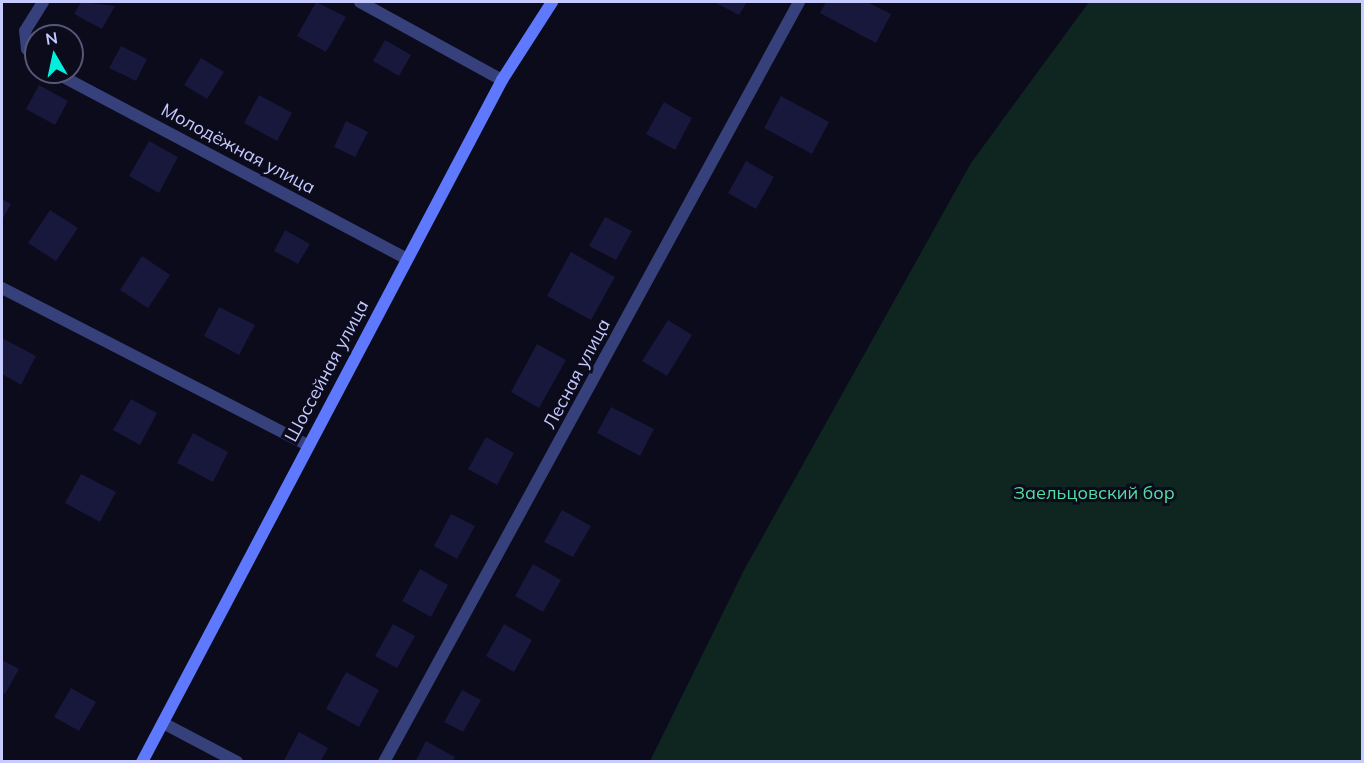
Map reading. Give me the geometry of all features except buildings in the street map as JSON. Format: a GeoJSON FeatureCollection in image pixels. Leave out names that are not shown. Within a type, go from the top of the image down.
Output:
{"type":"FeatureCollection","features":[{"type":"Feature","properties":{"kind":"street"},"geometry":{"type":"LineString","coordinates":[[29,24],[43,2]]}},
{"type":"Feature","properties":{"kind":"street"},"geometry":{"type":"LineString","coordinates":[[360,2],[502,80]]}},
{"type":"Feature","properties":{"kind":"street","name":"Шоссейная улица"},"geometry":{"type":"LineString","coordinates":[[142,762],[406,258],[502,80],[552,2]]}},
{"type":"Feature","properties":{"kind":"street","name":"Лесная улица"},"geometry":{"type":"LineString","coordinates":[[384,762],[800,2]]}},
{"type":"Feature","properties":{"kind":"street","name":"Молодёжная улица"},"geometry":{"type":"LineString","coordinates":[[77,84],[406,258]]}},
{"type":"Feature","properties":{"kind":"street"},"geometry":{"type":"LineString","coordinates":[[2,288],[308,445]]}},
{"type":"Feature","properties":{"kind":"street"},"geometry":{"type":"LineString","coordinates":[[163,723],[237,762]]}},
{"type":"Feature","properties":{"kind":"green space","name":"Заельцовский бор"},"geometry":{"type":"Polygon","coordinates":[[[1089,2],[1362,2],[1362,761],[650,761],[744,570],[971,163],[1089,2]]]}}]}
